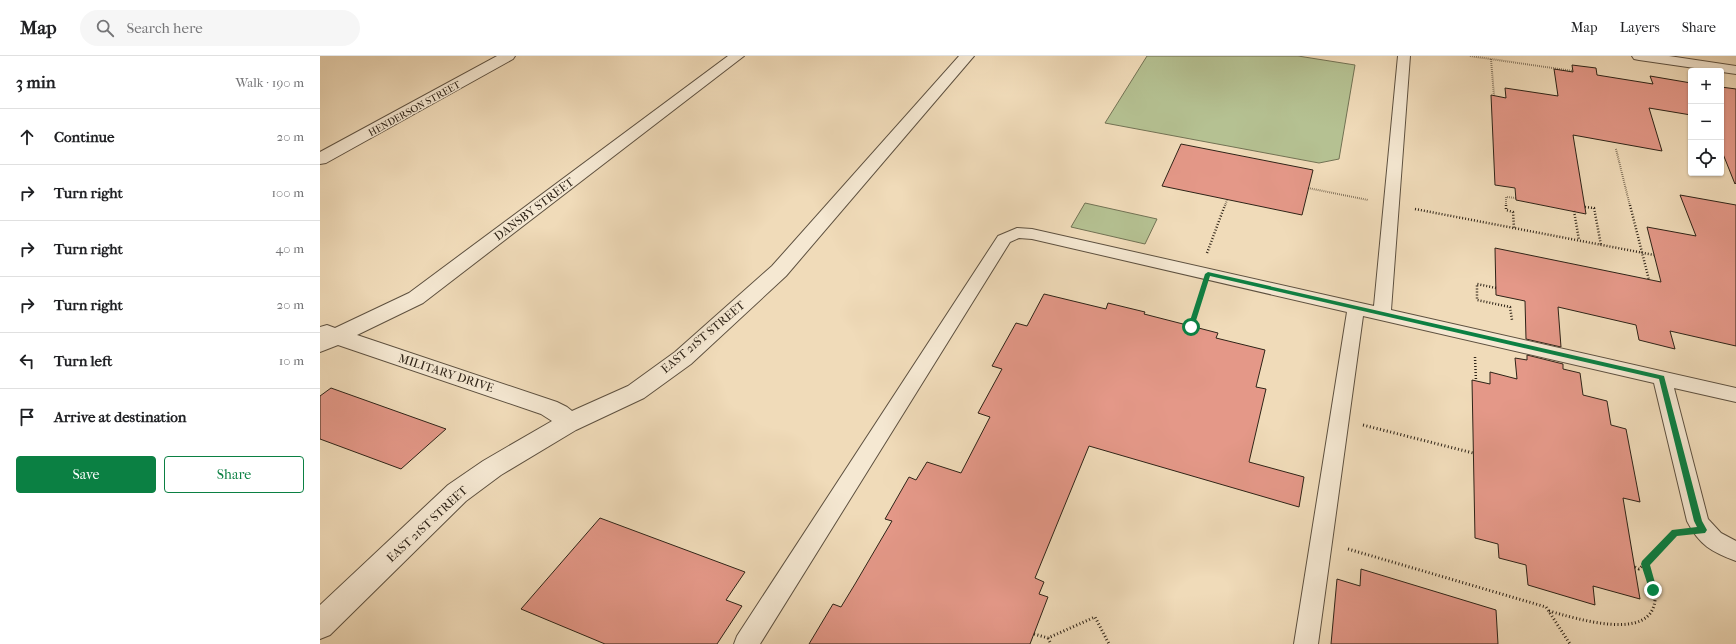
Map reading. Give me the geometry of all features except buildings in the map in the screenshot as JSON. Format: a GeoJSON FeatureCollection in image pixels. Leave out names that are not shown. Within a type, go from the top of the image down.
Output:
{"type":"FeatureCollection","features":[{"type":"Feature","properties":{"kind":"street","name":"HENDERSON STREET"},"geometry":{"type":"LineString","coordinates":[[320,159],[508,56]]}},
{"type":"Feature","properties":{"kind":"street","name":"DANSBY STREET"},"geometry":{"type":"LineString","coordinates":[[325,337],[416,298],[737,56]]}},
{"type":"Feature","properties":{"kind":"street","name":"EAST 21ST STREET"},"geometry":{"type":"LineString","coordinates":[[320,625],[457,493],[492,468],[568,423],[636,392],[683,358],[779,271],[967,56]]}},
{"type":"Feature","properties":{"kind":"street"},"geometry":{"type":"LineString","coordinates":[[1639,56],[1736,70]]}},
{"type":"Feature","properties":{"kind":"street","name":"MILITARY DRIVE"},"geometry":{"type":"LineString","coordinates":[[325,337],[549,408],[560,413],[568,423]]}},
{"type":"Feature","properties":{"kind":"lane"},"geometry":{"type":"LineString","coordinates":[[1382,313],[1404,56]]}},
{"type":"Feature","properties":{"kind":"lane"},"geometry":{"type":"LineString","coordinates":[[746,644],[1004,239],[1017,233],[1032,234],[1736,394]]}},
{"type":"Feature","properties":{"kind":"lane"},"geometry":{"type":"LineString","coordinates":[[1306,644],[1320,541],[1356,307]]}},
{"type":"Feature","properties":{"kind":"lane"},"geometry":{"type":"LineString","coordinates":[[1662,378],[1698,521],[1710,538],[1736,551]]}},
{"type":"Feature","properties":{"kind":"path"},"geometry":{"type":"LineString","coordinates":[[1470,56],[1573,71]]}},
{"type":"Feature","properties":{"kind":"path"},"geometry":{"type":"LineString","coordinates":[[1491,59],[1494,96]]}},
{"type":"Feature","properties":{"kind":"path"},"geometry":{"type":"LineString","coordinates":[[1616,149],[1649,280]]}},
{"type":"Feature","properties":{"kind":"path"},"geometry":{"type":"LineString","coordinates":[[1308,188],[1654,255]]}},
{"type":"Feature","properties":{"kind":"path"},"geometry":{"type":"LineString","coordinates":[[1514,228],[1513,212],[1506,210],[1506,196],[1516,198]]}},
{"type":"Feature","properties":{"kind":"path"},"geometry":{"type":"LineString","coordinates":[[1191,327],[1204,273],[1227,200]]}},
{"type":"Feature","properties":{"kind":"path"},"geometry":{"type":"LineString","coordinates":[[1585,207],[1594,208],[1601,245]]}},
{"type":"Feature","properties":{"kind":"path"},"geometry":{"type":"LineString","coordinates":[[1574,211],[1579,241]]}},
{"type":"Feature","properties":{"kind":"path"},"geometry":{"type":"LineString","coordinates":[[1496,288],[1477,284],[1477,300],[1510,307],[1514,344]]}},
{"type":"Feature","properties":{"kind":"path"},"geometry":{"type":"LineString","coordinates":[[1339,418],[1473,453]]}},
{"type":"Feature","properties":{"kind":"path"},"geometry":{"type":"LineString","coordinates":[[1635,567],[1639,569],[1645,564],[1675,533],[1703,530]]}},
{"type":"Feature","properties":{"kind":"path"},"geometry":{"type":"LineString","coordinates":[[1320,541],[1546,607],[1570,644]]}},
{"type":"Feature","properties":{"kind":"path"},"geometry":{"type":"LineString","coordinates":[[1548,611],[1599,624],[1619,626],[1638,623],[1652,611],[1655,600],[1645,564]]}},
{"type":"Feature","properties":{"kind":"path"},"geometry":{"type":"LineString","coordinates":[[1034,634],[1048,638],[1095,617],[1109,644]]}},
{"type":"Feature","properties":{"kind":"path"},"geometry":{"type":"LineString","coordinates":[[1048,638],[1050,644]]}},
{"type":"Feature","properties":{"kind":"green space"},"geometry":{"type":"Polygon","coordinates":[[[1147,56],[1298,56],[1355,65],[1339,159],[1319,163],[1105,123],[1147,56]]]}},
{"type":"Feature","properties":{"kind":"green space"},"geometry":{"type":"Polygon","coordinates":[[[1085,203],[1157,219],[1145,244],[1071,227],[1085,203]]]}},
{"type":"Feature","properties":{"kind":"route"},"geometry":{"type":"LineString","coordinates":[[1191,327],[1208,274],[1662,378],[1698,521],[1703,530],[1675,533],[1645,564],[1653,590]]}}]}
